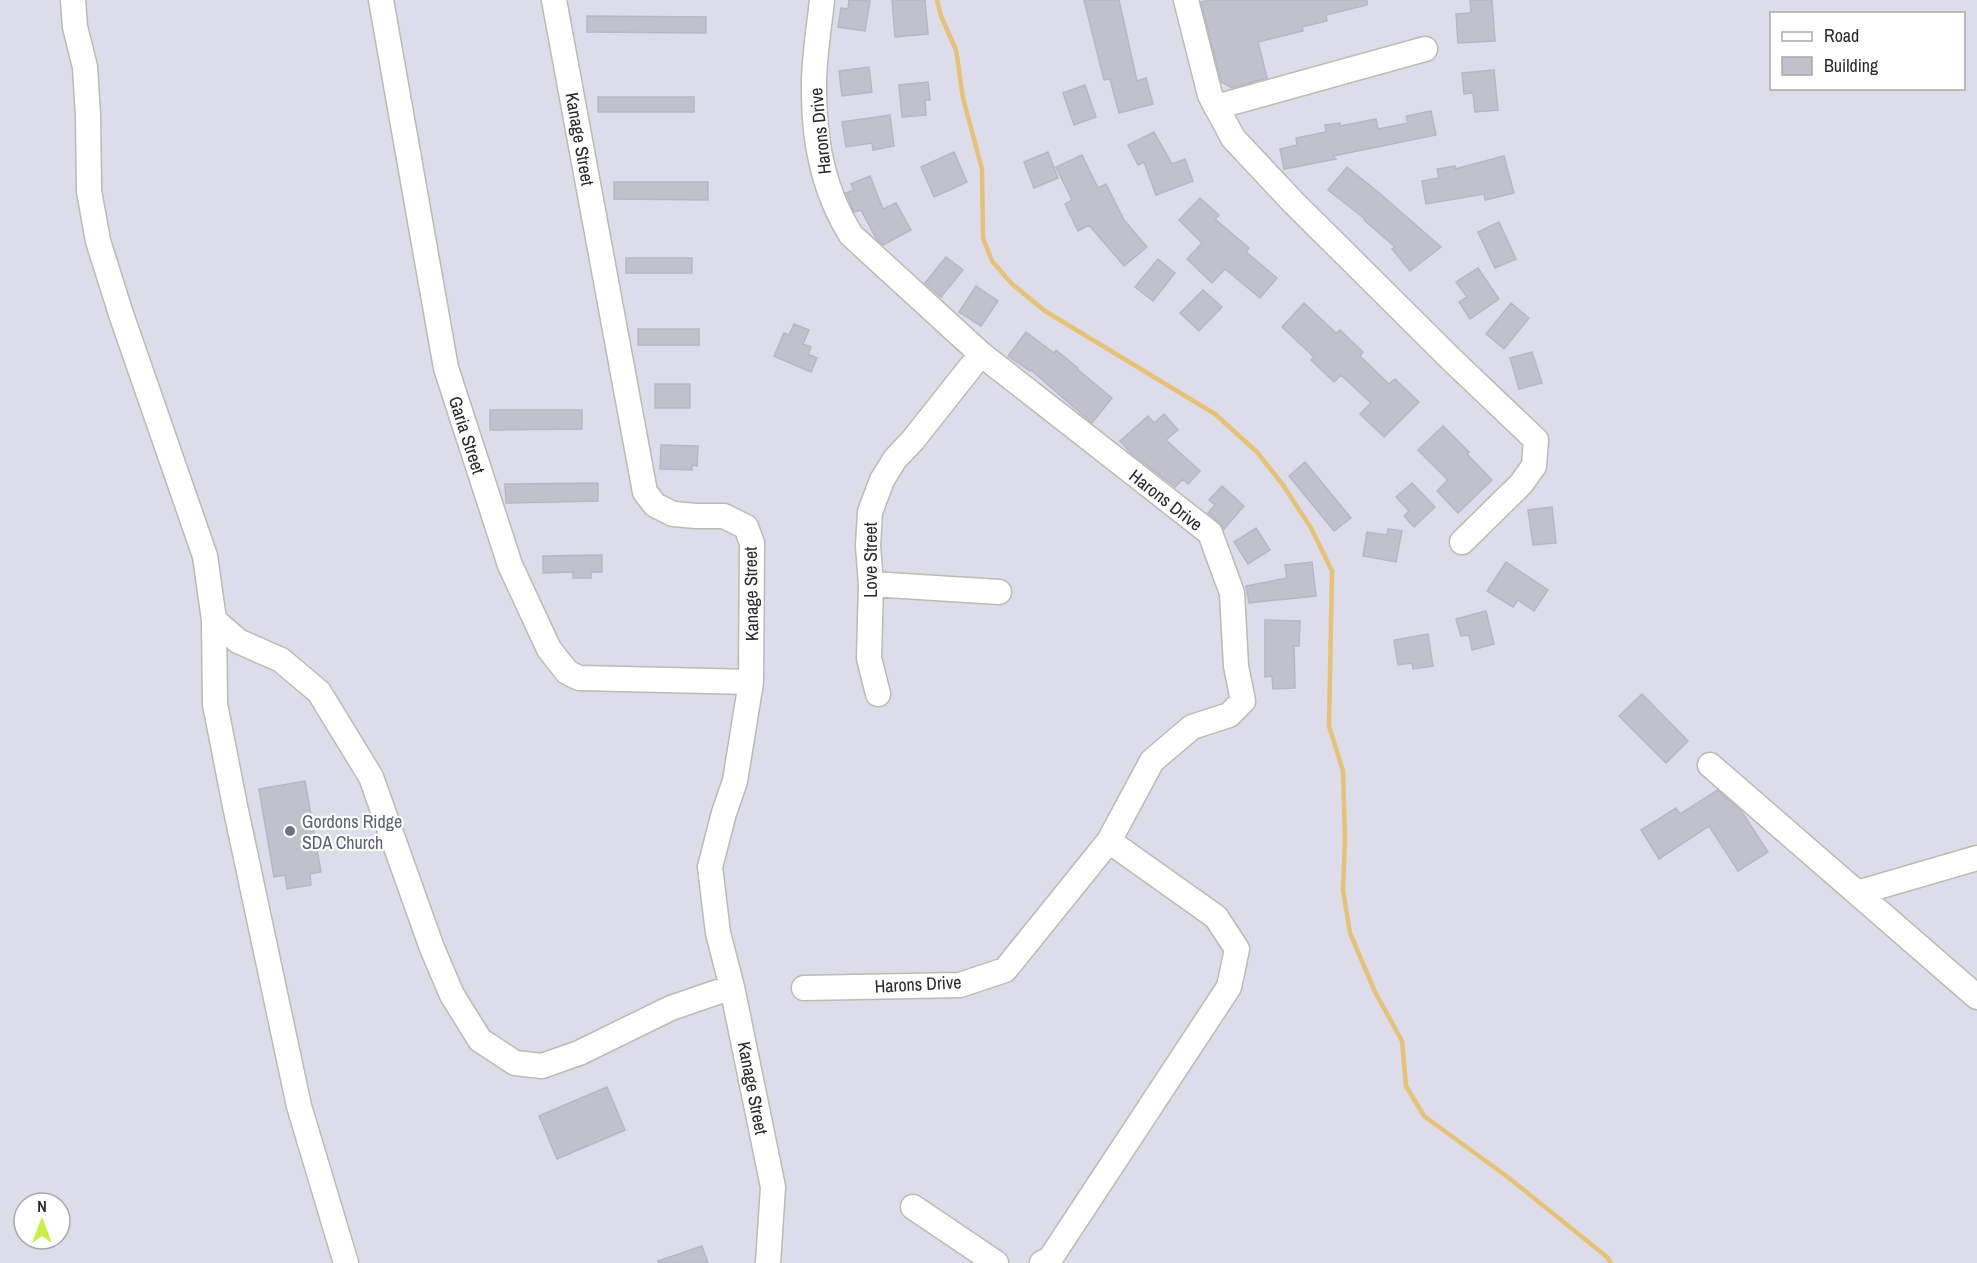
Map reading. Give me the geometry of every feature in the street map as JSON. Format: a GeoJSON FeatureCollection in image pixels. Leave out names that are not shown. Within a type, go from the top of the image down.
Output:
{"type":"FeatureCollection","features":[{"type":"Feature","properties":{"kind":"street"},"geometry":{"type":"LineString","coordinates":[[73,0],[75,27],[85,67],[90,191],[98,240],[121,314],[205,556],[214,620],[215,704],[235,806],[299,1106],[346,1263]]}},
{"type":"Feature","properties":{"kind":"street","name":"Garia Street"},"geometry":{"type":"LineString","coordinates":[[381,0],[446,368],[510,566],[549,649],[567,672],[579,678],[751,682]]}},
{"type":"Feature","properties":{"kind":"street","name":"Kanage Street"},"geometry":{"type":"LineString","coordinates":[[554,0],[645,492],[655,505],[673,514],[724,516],[747,527],[752,543],[751,682],[746,727],[735,781],[710,867],[718,933],[732,987],[773,1187],[768,1263]]}},
{"type":"Feature","properties":{"kind":"street","name":"Harons Drive"},"geometry":{"type":"LineString","coordinates":[[804,988],[960,985],[1005,970],[1109,841],[1152,761],[1192,728],[1229,716],[1243,701],[1236,666],[1232,593],[1210,533],[981,354],[851,235],[838,214],[820,163],[814,92],[822,0]]}},
{"type":"Feature","properties":{"kind":"street"},"geometry":{"type":"LineString","coordinates":[[1186,0],[1210,95],[1233,138],[1293,202],[1536,440],[1534,466],[1521,484],[1462,542]]}},
{"type":"Feature","properties":{"kind":"street"},"geometry":{"type":"LineString","coordinates":[[1216,107],[1425,49]]}},
{"type":"Feature","properties":{"kind":"street","name":"Love Street"},"geometry":{"type":"LineString","coordinates":[[878,694],[869,658],[870,512],[882,480],[895,459],[913,440],[981,354]]}},
{"type":"Feature","properties":{"kind":"street"},"geometry":{"type":"LineString","coordinates":[[871,584],[999,592]]}},
{"type":"Feature","properties":{"kind":"street"},"geometry":{"type":"LineString","coordinates":[[214,620],[238,641],[281,660],[320,692],[371,777],[432,948],[452,995],[480,1040],[515,1063],[542,1066],[579,1053],[671,1008],[732,987]]}},
{"type":"Feature","properties":{"kind":"street"},"geometry":{"type":"LineString","coordinates":[[1710,765],[1977,997]]}},
{"type":"Feature","properties":{"kind":"street"},"geometry":{"type":"LineString","coordinates":[[1042,1263],[1050,1259],[1229,987],[1237,949],[1216,917],[1109,841]]}},
{"type":"Feature","properties":{"kind":"street"},"geometry":{"type":"LineString","coordinates":[[1857,893],[1977,858]]}},
{"type":"Feature","properties":{"kind":"street"},"geometry":{"type":"LineString","coordinates":[[913,1207],[996,1263]]}},
{"type":"Feature","properties":{"kind":"building"},"geometry":{"type":"Polygon","coordinates":[[[849,0],[870,1],[865,31],[838,27],[841,8],[848,9],[849,0]]]}},
{"type":"Feature","properties":{"kind":"building"},"geometry":{"type":"Polygon","coordinates":[[[892,0],[925,0],[928,34],[895,37],[892,0]]]}},
{"type":"Feature","properties":{"kind":"building"},"geometry":{"type":"Polygon","coordinates":[[[1084,0],[1119,0],[1137,81],[1146,78],[1153,104],[1119,113],[1110,79],[1104,80],[1084,0]]]}},
{"type":"Feature","properties":{"kind":"building"},"geometry":{"type":"Polygon","coordinates":[[[1210,0],[1367,0],[1367,5],[1326,15],[1327,21],[1302,27],[1303,31],[1258,42],[1267,78],[1232,88],[1221,82],[1201,2],[1210,0]]]}},
{"type":"Feature","properties":{"kind":"building"},"geometry":{"type":"Polygon","coordinates":[[[1470,0],[1492,0],[1495,41],[1458,43],[1456,14],[1471,13],[1470,0]]]}},
{"type":"Feature","properties":{"kind":"building"},"geometry":{"type":"Polygon","coordinates":[[[587,16],[706,17],[706,33],[587,32],[587,16]]]}},
{"type":"Feature","properties":{"kind":"building"},"geometry":{"type":"Polygon","coordinates":[[[869,67],[872,92],[842,96],[839,71],[869,67]]]}},
{"type":"Feature","properties":{"kind":"building"},"geometry":{"type":"Polygon","coordinates":[[[1494,70],[1498,110],[1475,112],[1473,93],[1464,94],[1462,73],[1494,70]]]}},
{"type":"Feature","properties":{"kind":"building"},"geometry":{"type":"Polygon","coordinates":[[[928,82],[930,100],[925,100],[926,115],[902,117],[899,85],[928,82]]]}},
{"type":"Feature","properties":{"kind":"building"},"geometry":{"type":"Polygon","coordinates":[[[1085,85],[1096,117],[1074,125],[1063,93],[1085,85]]]}},
{"type":"Feature","properties":{"kind":"building"},"geometry":{"type":"Polygon","coordinates":[[[598,97],[694,97],[694,112],[598,112],[598,97]]]}},
{"type":"Feature","properties":{"kind":"building"},"geometry":{"type":"Polygon","coordinates":[[[1431,111],[1436,135],[1333,156],[1336,159],[1284,169],[1280,149],[1297,145],[1296,138],[1326,132],[1325,125],[1340,123],[1340,126],[1376,119],[1378,129],[1408,123],[1406,116],[1431,111]]]}},
{"type":"Feature","properties":{"kind":"building"},"geometry":{"type":"Polygon","coordinates":[[[890,115],[894,146],[873,150],[872,143],[846,147],[842,122],[890,115]]]}},
{"type":"Feature","properties":{"kind":"building"},"geometry":{"type":"Polygon","coordinates":[[[1154,132],[1172,164],[1185,159],[1193,181],[1156,195],[1144,162],[1138,165],[1128,145],[1154,132]]]}},
{"type":"Feature","properties":{"kind":"building"},"geometry":{"type":"Polygon","coordinates":[[[954,152],[967,182],[934,197],[921,167],[954,152]]]}},
{"type":"Feature","properties":{"kind":"building"},"geometry":{"type":"Polygon","coordinates":[[[1048,152],[1058,178],[1034,188],[1024,162],[1048,152]]]}},
{"type":"Feature","properties":{"kind":"building"},"geometry":{"type":"Polygon","coordinates":[[[1082,155],[1098,188],[1106,184],[1124,220],[1147,247],[1124,266],[1089,225],[1078,231],[1065,204],[1072,200],[1056,167],[1082,155]]]}},
{"type":"Feature","properties":{"kind":"building"},"geometry":{"type":"Polygon","coordinates":[[[1504,156],[1514,193],[1485,200],[1484,194],[1426,204],[1422,181],[1439,178],[1437,169],[1455,166],[1455,169],[1504,156]]]}},
{"type":"Feature","properties":{"kind":"building"},"geometry":{"type":"Polygon","coordinates":[[[1347,167],[1441,247],[1410,271],[1392,249],[1395,247],[1365,219],[1328,190],[1347,167]]]}},
{"type":"Feature","properties":{"kind":"building"},"geometry":{"type":"Polygon","coordinates":[[[870,176],[883,209],[896,203],[911,230],[883,245],[877,240],[861,210],[854,212],[846,193],[854,190],[851,184],[870,176]]]}},
{"type":"Feature","properties":{"kind":"building"},"geometry":{"type":"Polygon","coordinates":[[[614,182],[708,182],[708,200],[614,199],[614,182]]]}},
{"type":"Feature","properties":{"kind":"building"},"geometry":{"type":"Polygon","coordinates":[[[1200,198],[1219,215],[1215,219],[1249,248],[1246,252],[1277,278],[1260,298],[1225,269],[1212,283],[1187,259],[1202,243],[1179,220],[1200,198]]]}},
{"type":"Feature","properties":{"kind":"building"},"geometry":{"type":"Polygon","coordinates":[[[1499,222],[1516,259],[1495,268],[1478,232],[1499,222]]]}},
{"type":"Feature","properties":{"kind":"building"},"geometry":{"type":"Polygon","coordinates":[[[946,257],[963,270],[941,297],[925,283],[946,257]]]}},
{"type":"Feature","properties":{"kind":"building"},"geometry":{"type":"Polygon","coordinates":[[[626,258],[692,258],[692,273],[626,273],[626,258]]]}},
{"type":"Feature","properties":{"kind":"building"},"geometry":{"type":"Polygon","coordinates":[[[1158,259],[1175,273],[1153,301],[1135,287],[1158,259]]]}},
{"type":"Feature","properties":{"kind":"building"},"geometry":{"type":"Polygon","coordinates":[[[1478,268],[1499,299],[1470,319],[1459,302],[1467,297],[1456,282],[1478,268]]]}},
{"type":"Feature","properties":{"kind":"building"},"geometry":{"type":"Polygon","coordinates":[[[976,286],[998,301],[981,326],[959,312],[976,286]]]}},
{"type":"Feature","properties":{"kind":"building"},"geometry":{"type":"Polygon","coordinates":[[[1203,290],[1222,307],[1199,331],[1180,313],[1203,290]]]}},
{"type":"Feature","properties":{"kind":"building"},"geometry":{"type":"Polygon","coordinates":[[[1304,303],[1336,333],[1340,330],[1363,352],[1360,356],[1389,384],[1395,379],[1419,402],[1384,437],[1360,414],[1371,403],[1341,375],[1334,382],[1311,360],[1314,357],[1282,327],[1304,303]]]}},
{"type":"Feature","properties":{"kind":"building"},"geometry":{"type":"Polygon","coordinates":[[[1511,303],[1529,318],[1504,349],[1486,334],[1511,303]]]}},
{"type":"Feature","properties":{"kind":"building"},"geometry":{"type":"Polygon","coordinates":[[[794,324],[809,330],[803,344],[811,347],[808,354],[817,358],[811,372],[774,356],[784,333],[789,335],[794,324]]]}},
{"type":"Feature","properties":{"kind":"building"},"geometry":{"type":"Polygon","coordinates":[[[638,329],[699,329],[699,345],[638,345],[638,329]]]}},
{"type":"Feature","properties":{"kind":"building"},"geometry":{"type":"Polygon","coordinates":[[[1026,332],[1054,353],[1056,350],[1112,398],[1092,423],[1031,370],[1008,356],[1026,332]]]}},
{"type":"Feature","properties":{"kind":"building"},"geometry":{"type":"Polygon","coordinates":[[[1532,352],[1542,383],[1519,389],[1510,358],[1532,352]]]}},
{"type":"Feature","properties":{"kind":"building"},"geometry":{"type":"Polygon","coordinates":[[[655,384],[690,384],[690,408],[655,408],[655,384]]]}},
{"type":"Feature","properties":{"kind":"building"},"geometry":{"type":"Polygon","coordinates":[[[490,410],[582,410],[582,429],[490,430],[490,410]]]}},
{"type":"Feature","properties":{"kind":"building"},"geometry":{"type":"Polygon","coordinates":[[[1164,414],[1178,430],[1166,440],[1200,471],[1188,484],[1183,479],[1175,487],[1131,453],[1120,441],[1148,416],[1154,423],[1164,414]]]}},
{"type":"Feature","properties":{"kind":"building"},"geometry":{"type":"Polygon","coordinates":[[[1443,426],[1492,480],[1458,513],[1437,491],[1448,480],[1418,450],[1443,426]]]}},
{"type":"Feature","properties":{"kind":"building"},"geometry":{"type":"Polygon","coordinates":[[[661,445],[698,446],[697,466],[692,465],[692,470],[660,469],[661,445]]]}},
{"type":"Feature","properties":{"kind":"building"},"geometry":{"type":"Polygon","coordinates":[[[1305,462],[1351,518],[1334,531],[1289,476],[1305,462]]]}},
{"type":"Feature","properties":{"kind":"building"},"geometry":{"type":"Polygon","coordinates":[[[598,483],[598,501],[506,503],[505,484],[598,483]]]}},
{"type":"Feature","properties":{"kind":"building"},"geometry":{"type":"Polygon","coordinates":[[[1412,483],[1435,507],[1414,527],[1404,516],[1409,511],[1396,497],[1412,483]]]}},
{"type":"Feature","properties":{"kind":"building"},"geometry":{"type":"Polygon","coordinates":[[[1222,486],[1244,506],[1224,529],[1208,513],[1215,505],[1209,500],[1222,486]]]}},
{"type":"Feature","properties":{"kind":"building"},"geometry":{"type":"Polygon","coordinates":[[[1552,507],[1556,543],[1533,545],[1528,510],[1552,507]]]}},
{"type":"Feature","properties":{"kind":"building"},"geometry":{"type":"Polygon","coordinates":[[[1256,528],[1270,550],[1248,564],[1234,542],[1256,528]]]}},
{"type":"Feature","properties":{"kind":"building"},"geometry":{"type":"Polygon","coordinates":[[[1388,529],[1402,531],[1396,562],[1363,556],[1367,532],[1387,535],[1388,529]]]}},
{"type":"Feature","properties":{"kind":"building"},"geometry":{"type":"Polygon","coordinates":[[[602,555],[602,572],[591,572],[591,578],[573,578],[573,572],[543,573],[543,556],[602,555]]]}},
{"type":"Feature","properties":{"kind":"building"},"geometry":{"type":"Polygon","coordinates":[[[1312,562],[1316,596],[1249,603],[1246,586],[1287,578],[1285,565],[1312,562]]]}},
{"type":"Feature","properties":{"kind":"building"},"geometry":{"type":"Polygon","coordinates":[[[1506,562],[1548,590],[1534,611],[1518,600],[1513,607],[1487,591],[1506,562]]]}},
{"type":"Feature","properties":{"kind":"building"},"geometry":{"type":"Polygon","coordinates":[[[1486,611],[1494,644],[1472,650],[1469,635],[1461,636],[1456,619],[1486,611]]]}},
{"type":"Feature","properties":{"kind":"building"},"geometry":{"type":"Polygon","coordinates":[[[1265,620],[1300,621],[1299,646],[1294,646],[1295,688],[1273,689],[1272,676],[1265,677],[1265,620]]]}},
{"type":"Feature","properties":{"kind":"building"},"geometry":{"type":"Polygon","coordinates":[[[1428,634],[1433,666],[1413,669],[1412,663],[1398,665],[1394,640],[1428,634]]]}},
{"type":"Feature","properties":{"kind":"building"},"geometry":{"type":"Polygon","coordinates":[[[1642,694],[1688,741],[1666,763],[1619,716],[1642,694]]]}},
{"type":"Feature","properties":{"kind":"building","name":"Gordons Ridge SDA Church"},"geometry":{"type":"Polygon","coordinates":[[[305,781],[321,872],[310,874],[311,885],[287,889],[285,875],[274,877],[259,789],[305,781]]]}},
{"type":"Feature","properties":{"kind":"building"},"geometry":{"type":"Polygon","coordinates":[[[1718,790],[1742,812],[1768,852],[1738,871],[1709,826],[1659,859],[1641,830],[1676,808],[1680,814],[1718,790]]]}},
{"type":"Feature","properties":{"kind":"building"},"geometry":{"type":"Polygon","coordinates":[[[607,1087],[625,1130],[557,1159],[539,1116],[607,1087]]]}},
{"type":"Feature","properties":{"kind":"building"},"geometry":{"type":"Polygon","coordinates":[[[702,1246],[708,1263],[658,1263],[658,1261],[702,1246]]]}},
{"type":"Feature","properties":{"kind":"waterway"},"geometry":{"type":"LineString","coordinates":[[937,0],[941,16],[956,50],[963,98],[982,169],[983,238],[992,261],[1012,284],[1045,311],[1215,414],[1257,452],[1283,485],[1311,528],[1332,571],[1329,726],[1343,771],[1345,840],[1343,890],[1350,933],[1375,992],[1402,1041],[1406,1086],[1424,1116],[1509,1178],[1607,1257],[1611,1263]]}},
{"type":"Feature","properties":{"kind":"place","name":"Gordons Ridge SDA Church"},"geometry":{"type":"Point","coordinates":[290,831]}}]}
